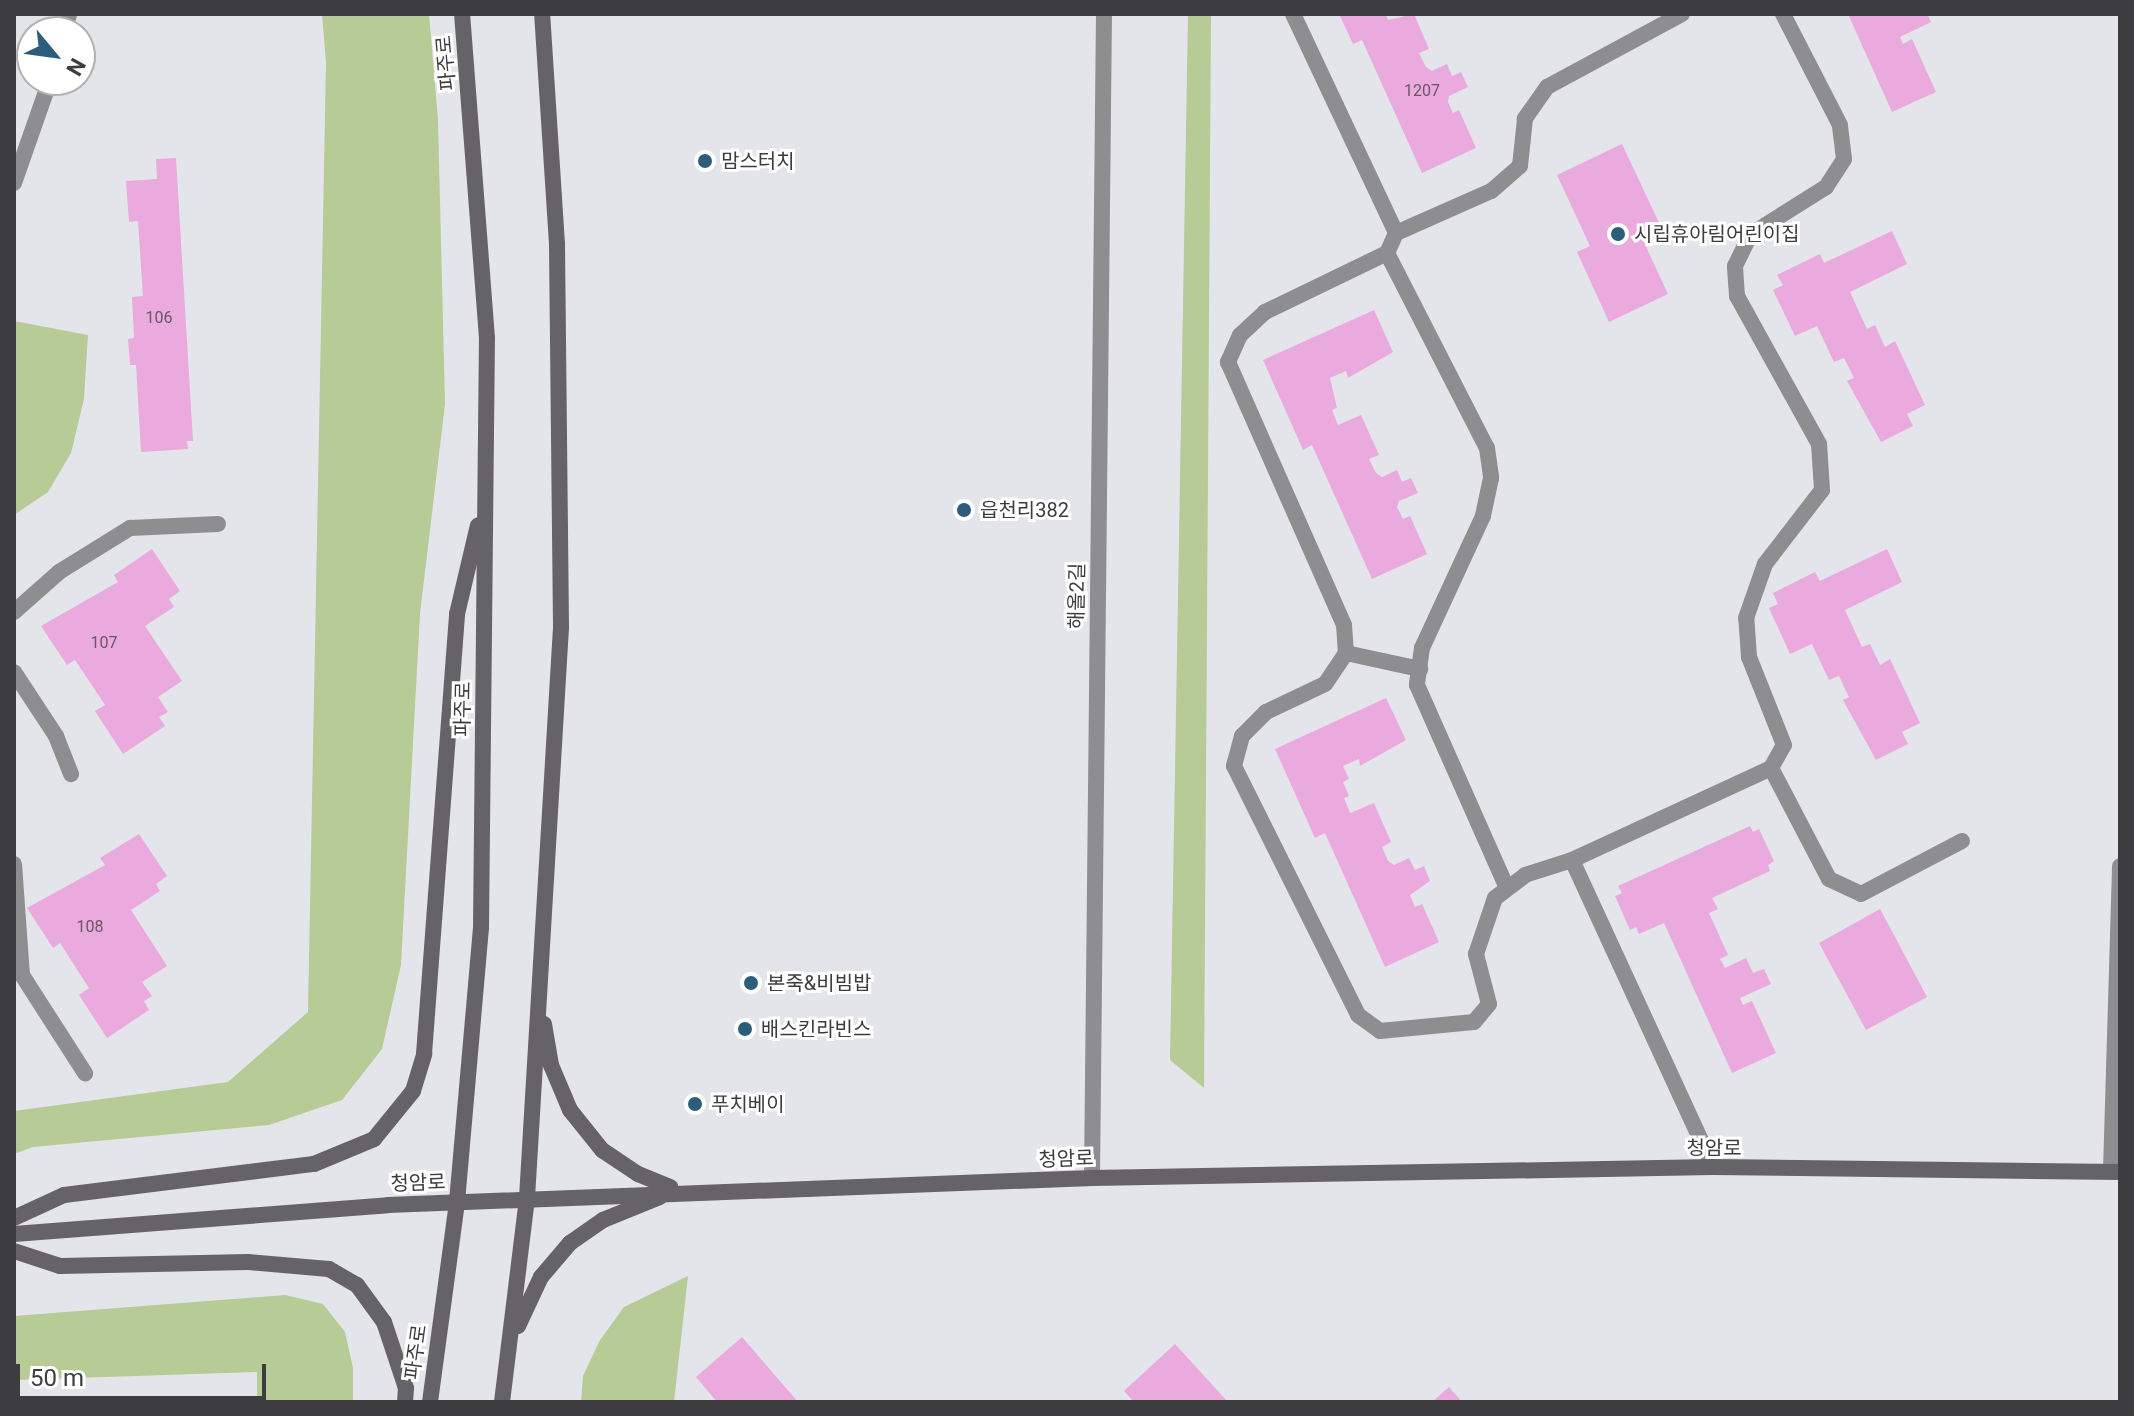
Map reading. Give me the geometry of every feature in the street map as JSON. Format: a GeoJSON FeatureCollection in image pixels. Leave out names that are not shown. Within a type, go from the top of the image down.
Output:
{"type":"FeatureCollection","features":[{"type":"Feature","properties":{"kind":"main road","name":"파주로"},"geometry":{"type":"LineString","coordinates":[[430,1402],[457,1202],[481,927],[487,338],[462,14]]}},
{"type":"Feature","properties":{"kind":"main road"},"geometry":{"type":"LineString","coordinates":[[502,1402],[527,1198],[561,627],[557,244],[542,14]]}},
{"type":"Feature","properties":{"kind":"main road"},"geometry":{"type":"LineString","coordinates":[[14,1218],[64,1195],[314,1164],[374,1139],[413,1091],[424,1054],[457,614],[485,492]]}},
{"type":"Feature","properties":{"kind":"main road"},"geometry":{"type":"LineString","coordinates":[[539,996],[551,1065],[570,1110],[602,1150],[638,1174],[680,1190]]}},
{"type":"Feature","properties":{"kind":"main road","name":"청암로"},"geometry":{"type":"LineString","coordinates":[[14,1234],[457,1202],[680,1190],[1092,1178],[1713,1167],[2116,1172]]}},
{"type":"Feature","properties":{"kind":"main road"},"geometry":{"type":"LineString","coordinates":[[506,1373],[521,1316],[541,1277],[570,1243],[603,1220],[680,1190]]}},
{"type":"Feature","properties":{"kind":"main road"},"geometry":{"type":"LineString","coordinates":[[14,1251],[60,1266],[248,1262],[329,1269],[357,1285],[384,1322],[406,1388],[405,1402]]}},
{"type":"Feature","properties":{"kind":"street","name":"해올2길"},"geometry":{"type":"LineString","coordinates":[[1092,1178],[1104,14]]}},
{"type":"Feature","properties":{"kind":"street"},"geometry":{"type":"LineString","coordinates":[[1293,14],[1396,233]]}},
{"type":"Feature","properties":{"kind":"street"},"geometry":{"type":"LineString","coordinates":[[1682,14],[1547,87],[1525,119],[1520,166],[1491,191],[1396,233],[1387,253],[1265,312],[1240,335],[1228,362],[1344,625],[1346,653],[1325,684],[1266,712],[1242,736],[1234,766],[1358,1015],[1380,1031],[1474,1022],[1489,1004],[1476,954],[1495,898],[1525,875],[1572,860],[1771,768],[1784,745],[1749,657],[1746,618],[1765,564],[1822,490],[1819,444],[1737,296],[1735,266],[1750,235],[1826,187],[1844,159],[1840,125],[1783,14]]}},
{"type":"Feature","properties":{"kind":"street"},"geometry":{"type":"LineString","coordinates":[[14,183],[44,96]]}},
{"type":"Feature","properties":{"kind":"street"},"geometry":{"type":"LineString","coordinates":[[1387,253],[1487,448],[1491,478],[1483,516],[1422,648],[1417,685],[1507,888]]}},
{"type":"Feature","properties":{"kind":"street"},"geometry":{"type":"LineString","coordinates":[[14,612],[59,572],[130,528],[218,524]]}},
{"type":"Feature","properties":{"kind":"street"},"geometry":{"type":"LineString","coordinates":[[1346,653],[1420,669]]}},
{"type":"Feature","properties":{"kind":"street"},"geometry":{"type":"LineString","coordinates":[[14,672],[56,736],[71,774]]}},
{"type":"Feature","properties":{"kind":"street"},"geometry":{"type":"LineString","coordinates":[[1771,768],[1829,879],[1861,894],[1962,841]]}},
{"type":"Feature","properties":{"kind":"street"},"geometry":{"type":"LineString","coordinates":[[1572,860],[1713,1167]]}},
{"type":"Feature","properties":{"kind":"street"},"geometry":{"type":"LineString","coordinates":[[14,864],[22,975],[85,1073]]}},
{"type":"Feature","properties":{"kind":"street"},"geometry":{"type":"LineString","coordinates":[[2116,1172],[2120,866]]}},
{"type":"Feature","properties":{"kind":"green space"},"geometry":{"type":"Polygon","coordinates":[[[322,14],[429,14],[438,120],[445,404],[420,614],[401,965],[382,1049],[342,1100],[269,1125],[33,1147],[14,1154],[14,1111],[228,1082],[308,1012],[326,62],[322,14]]]}},
{"type":"Feature","properties":{"kind":"green space"},"geometry":{"type":"Polygon","coordinates":[[[1188,14],[1211,14],[1204,1088],[1170,1060],[1188,14]]]}},
{"type":"Feature","properties":{"kind":"green space"},"geometry":{"type":"Polygon","coordinates":[[[14,321],[88,335],[84,399],[71,453],[48,492],[14,515],[14,321]]]}},
{"type":"Feature","properties":{"kind":"green space"},"geometry":{"type":"Polygon","coordinates":[[[688,1276],[674,1402],[581,1402],[583,1376],[600,1340],[624,1307],[688,1276]]]}},
{"type":"Feature","properties":{"kind":"green space"},"geometry":{"type":"Polygon","coordinates":[[[285,1295],[323,1304],[345,1332],[353,1368],[353,1402],[257,1402],[257,1372],[14,1380],[14,1316],[285,1295]]]}},
{"type":"Feature","properties":{"kind":"building"},"geometry":{"type":"Polygon","coordinates":[[[1339,14],[1386,14],[1388,20],[1414,14],[1429,49],[1419,53],[1426,67],[1432,71],[1447,64],[1452,76],[1461,72],[1468,87],[1449,96],[1448,102],[1453,113],[1459,110],[1476,148],[1422,173],[1362,40],[1353,44],[1339,14]]]}},
{"type":"Feature","properties":{"kind":"building"},"geometry":{"type":"Polygon","coordinates":[[[1848,14],[1927,14],[1931,22],[1900,37],[1903,44],[1912,39],[1936,92],[1892,112],[1848,14]]]}},
{"type":"Feature","properties":{"kind":"building","name":"시립휴아림어린이집"},"geometry":{"type":"Polygon","coordinates":[[[1622,144],[1662,229],[1642,238],[1668,294],[1609,322],[1577,252],[1590,246],[1557,175],[1622,144]]]}},
{"type":"Feature","properties":{"kind":"building"},"geometry":{"type":"Polygon","coordinates":[[[176,158],[193,441],[187,441],[188,449],[141,452],[136,365],[130,365],[128,339],[134,338],[132,297],[143,296],[138,221],[129,222],[126,181],[157,179],[156,159],[176,158]]]}},
{"type":"Feature","properties":{"kind":"building"},"geometry":{"type":"Polygon","coordinates":[[[1892,231],[1907,264],[1850,292],[1867,329],[1875,325],[1885,347],[1895,341],[1925,405],[1907,414],[1913,426],[1881,442],[1847,381],[1854,378],[1844,358],[1834,362],[1817,326],[1795,336],[1773,290],[1783,285],[1777,275],[1820,254],[1824,263],[1892,231]]]}},
{"type":"Feature","properties":{"kind":"building"},"geometry":{"type":"Polygon","coordinates":[[[1374,310],[1393,352],[1348,378],[1346,371],[1330,378],[1337,408],[1332,410],[1338,425],[1361,415],[1379,455],[1369,459],[1376,473],[1382,477],[1397,470],[1402,482],[1411,478],[1418,493],[1399,501],[1397,507],[1403,519],[1410,516],[1427,554],[1372,579],[1312,445],[1303,450],[1263,360],[1374,310]]]}},
{"type":"Feature","properties":{"kind":"building"},"geometry":{"type":"Polygon","coordinates":[[[152,549],[180,591],[169,599],[174,607],[145,626],[182,681],[158,697],[168,712],[159,717],[165,726],[123,754],[95,711],[105,705],[75,660],[67,665],[41,626],[118,582],[114,575],[152,549]]]}},
{"type":"Feature","properties":{"kind":"building"},"geometry":{"type":"Polygon","coordinates":[[[1887,549],[1902,582],[1845,610],[1862,647],[1870,644],[1880,665],[1890,659],[1920,723],[1902,732],[1908,744],[1876,760],[1843,700],[1849,697],[1839,676],[1829,680],[1812,644],[1790,654],[1769,608],[1778,604],[1773,593],[1815,572],[1820,581],[1887,549]]]}},
{"type":"Feature","properties":{"kind":"building"},"geometry":{"type":"Polygon","coordinates":[[[1386,698],[1406,740],[1360,766],[1359,759],[1343,766],[1349,779],[1343,782],[1349,796],[1344,798],[1350,813],[1374,803],[1391,842],[1382,847],[1388,861],[1394,865],[1409,858],[1415,870],[1424,866],[1430,881],[1410,895],[1415,907],[1422,904],[1439,942],[1385,967],[1325,833],[1315,838],[1275,749],[1386,698]]]}},
{"type":"Feature","properties":{"kind":"building"},"geometry":{"type":"Polygon","coordinates":[[[1750,826],[1753,832],[1759,829],[1774,861],[1768,865],[1770,871],[1712,898],[1718,909],[1709,913],[1728,955],[1720,959],[1725,968],[1746,958],[1753,973],[1764,969],[1771,984],[1740,998],[1743,1005],[1752,1001],[1776,1053],[1732,1073],[1664,923],[1639,934],[1636,927],[1630,930],[1615,896],[1622,893],[1618,886],[1750,826]]]}},
{"type":"Feature","properties":{"kind":"building"},"geometry":{"type":"Polygon","coordinates":[[[139,834],[167,876],[156,884],[160,891],[131,910],[167,966],[142,982],[152,996],[144,1001],[149,1010],[107,1038],[79,995],[89,988],[60,943],[53,948],[27,908],[105,865],[100,858],[139,834]]]}},
{"type":"Feature","properties":{"kind":"building"},"geometry":{"type":"Polygon","coordinates":[[[1880,909],[1927,997],[1866,1030],[1819,943],[1880,909]]]}},
{"type":"Feature","properties":{"kind":"building"},"geometry":{"type":"Polygon","coordinates":[[[742,1337],[798,1402],[717,1402],[696,1377],[742,1337]]]}},
{"type":"Feature","properties":{"kind":"building"},"geometry":{"type":"Polygon","coordinates":[[[1175,1344],[1228,1402],[1134,1402],[1124,1391],[1175,1344]]]}},
{"type":"Feature","properties":{"kind":"building"},"geometry":{"type":"Polygon","coordinates":[[[1449,1387],[1462,1402],[1432,1402],[1449,1387]]]}},
{"type":"Feature","properties":{"kind":"place","name":"맘스터치"},"geometry":{"type":"Point","coordinates":[705,161]}},
{"type":"Feature","properties":{"kind":"place","name":"시립휴아림어린이집"},"geometry":{"type":"Point","coordinates":[1618,234]}},
{"type":"Feature","properties":{"kind":"place","name":"읍천리382"},"geometry":{"type":"Point","coordinates":[964,510]}},
{"type":"Feature","properties":{"kind":"place","name":"본죽&비빔밥"},"geometry":{"type":"Point","coordinates":[751,983]}},
{"type":"Feature","properties":{"kind":"place","name":"배스킨라빈스"},"geometry":{"type":"Point","coordinates":[745,1029]}},
{"type":"Feature","properties":{"kind":"place","name":"푸치베이"},"geometry":{"type":"Point","coordinates":[695,1104]}}]}
